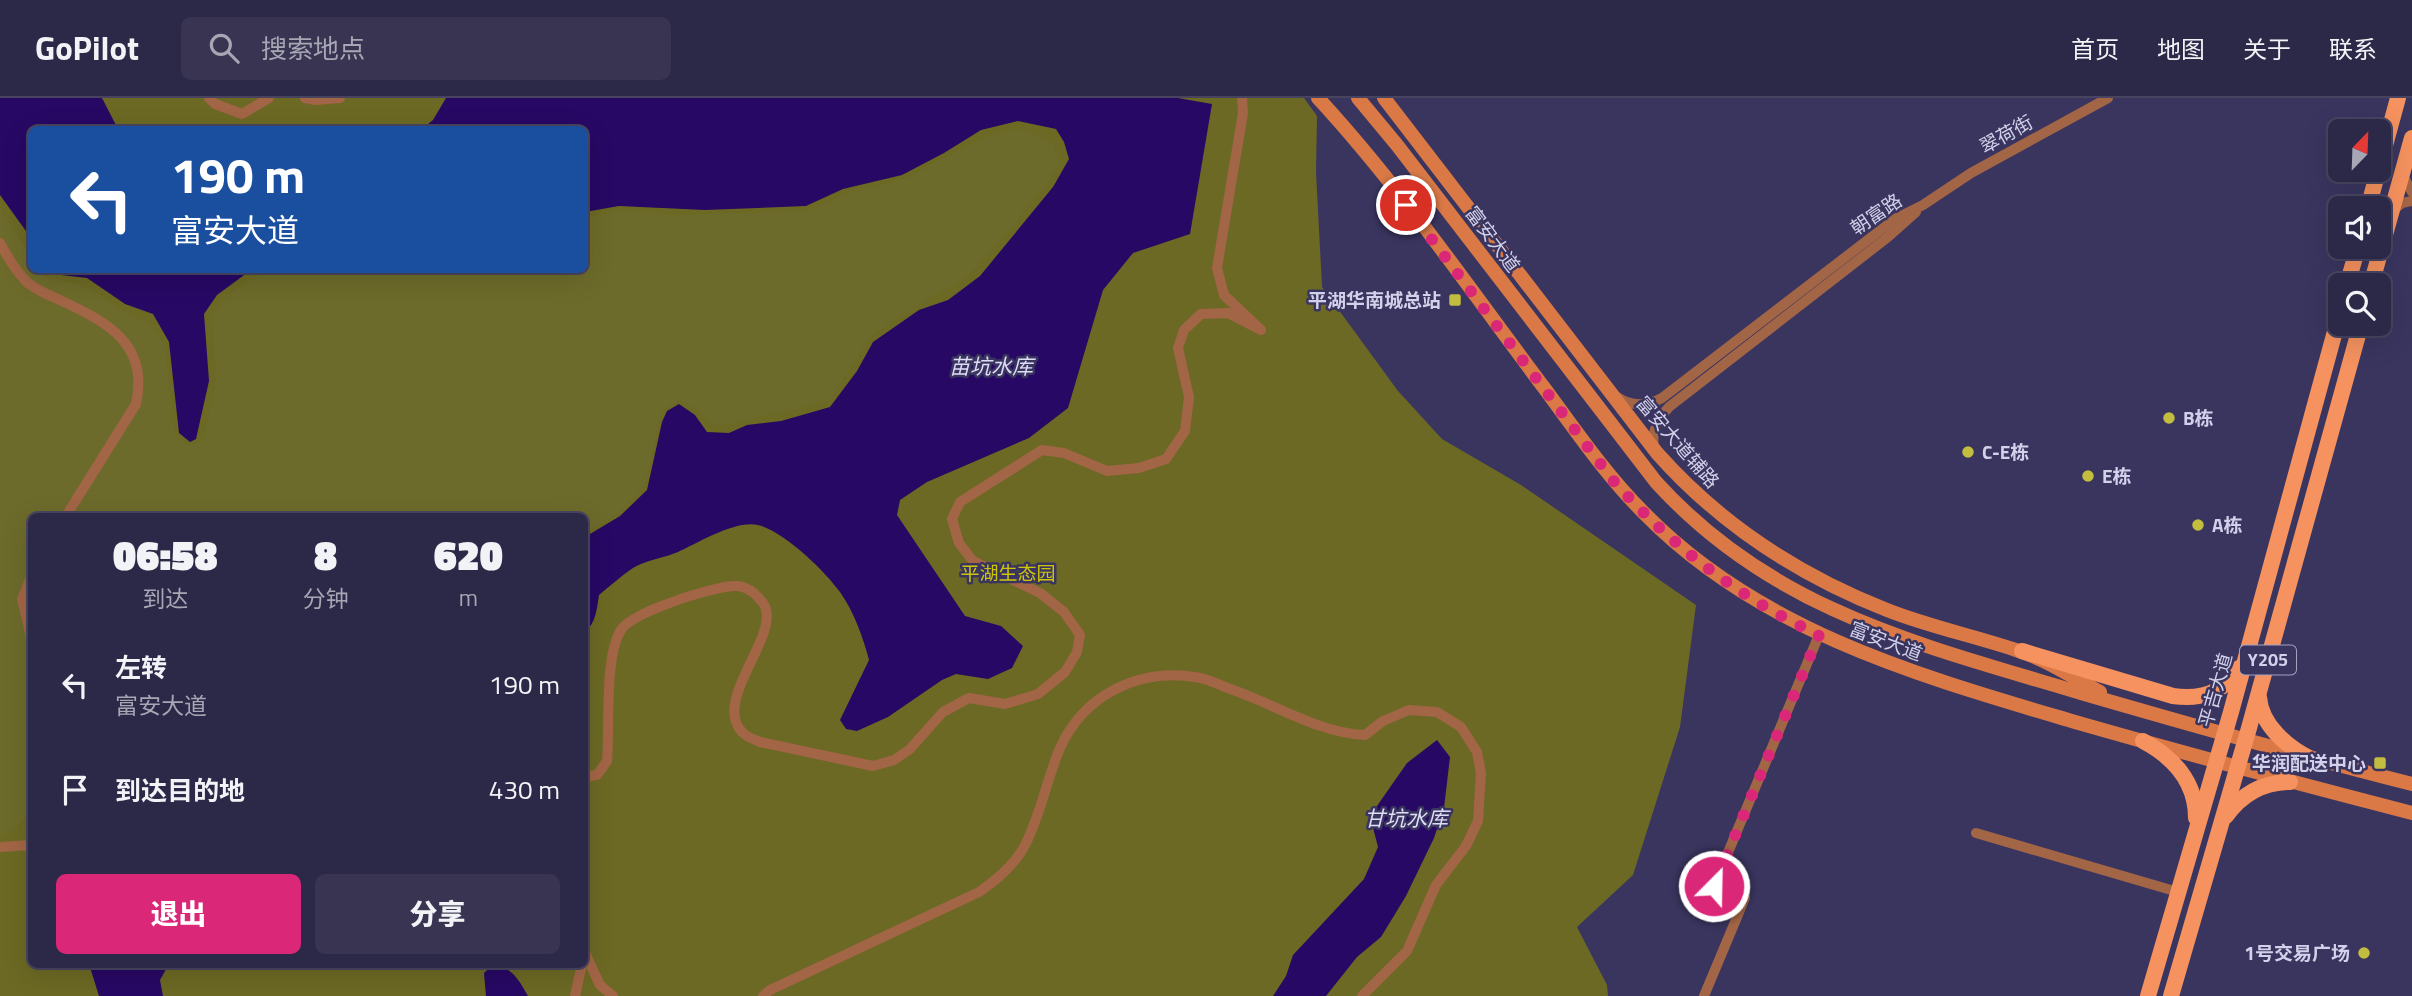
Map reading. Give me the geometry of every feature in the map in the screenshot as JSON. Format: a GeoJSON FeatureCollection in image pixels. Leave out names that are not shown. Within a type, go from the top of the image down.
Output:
{"type":"FeatureCollection","features":[{"type":"Feature","properties":{"kind":"main road","name":"富安大道"},"geometry":{"type":"LineString","coordinates":[[1318,98],[1380,172],[1627,496],[1662,531],[1718,576],[1773,611],[1819,635],[1928,677],[2237,768],[2412,813]]}},
{"type":"Feature","properties":{"kind":"main road","name":"富安大道"},"geometry":{"type":"LineString","coordinates":[[1358,98],[1637,460],[1675,503],[1716,539],[1795,592],[1855,620],[1921,645],[2245,741],[2412,784]]}},
{"type":"Feature","properties":{"kind":"main road","name":"富安大道辅路"},"geometry":{"type":"LineString","coordinates":[[1384,98],[1657,453],[1696,495],[1717,513],[1765,548],[1814,578],[1890,611],[2022,652],[2129,707]]}},
{"type":"Feature","properties":{"kind":"main road"},"geometry":{"type":"LineString","coordinates":[[2371,196],[2398,98]]}},
{"type":"Feature","properties":{"kind":"main road"},"geometry":{"type":"LineString","coordinates":[[2374,273],[2412,138]]}},
{"type":"Feature","properties":{"kind":"main road"},"geometry":{"type":"LineString","coordinates":[[1549,313],[1599,410]]}},
{"type":"Feature","properties":{"kind":"main road","name":"平吉大道"},"geometry":{"type":"LineString","coordinates":[[2148,996],[2224,735],[2334,336]]}},
{"type":"Feature","properties":{"kind":"main road","name":"Y205"},"geometry":{"type":"LineString","coordinates":[[2171,996],[2358,336]]}},
{"type":"Feature","properties":{"kind":"main road"},"geometry":{"type":"LineString","coordinates":[[2022,652],[2188,698],[2207,695],[2226,684],[2235,675],[2246,654]]}},
{"type":"Feature","properties":{"kind":"main road"},"geometry":{"type":"LineString","coordinates":[[2259,691],[2261,708],[2270,725],[2292,748],[2311,759]]}},
{"type":"Feature","properties":{"kind":"main road"},"geometry":{"type":"LineString","coordinates":[[2143,741],[2166,756],[2184,775],[2196,809],[2195,833]]}},
{"type":"Feature","properties":{"kind":"main road"},"geometry":{"type":"LineString","coordinates":[[2221,824],[2234,806],[2249,794],[2267,785],[2290,782]]}},
{"type":"Feature","properties":{"kind":"street"},"geometry":{"type":"LineString","coordinates":[[209,98],[215,104],[242,114],[269,98]]}},
{"type":"Feature","properties":{"kind":"street"},"geometry":{"type":"LineString","coordinates":[[305,98],[341,98]]}},
{"type":"Feature","properties":{"kind":"street"},"geometry":{"type":"LineString","coordinates":[[588,776],[597,775],[607,761],[611,653],[622,628],[660,606],[735,584],[753,592],[765,607],[767,623],[735,699],[735,723],[743,734],[760,742],[873,766],[894,760],[910,749],[943,712],[969,698],[1005,704],[1038,694],[1065,672],[1077,652],[1080,635],[1064,612],[1040,593],[973,561],[959,544],[952,519],[960,502],[1042,450],[1064,453],[1107,471],[1139,468],[1166,459],[1185,431],[1189,397],[1178,348],[1184,330],[1201,314],[1228,313],[1261,330],[1224,295],[1217,268],[1243,113],[1242,98]]}},
{"type":"Feature","properties":{"kind":"street","name":"翠荷街"},"geometry":{"type":"LineString","coordinates":[[1923,205],[1971,173],[2108,98]]}},
{"type":"Feature","properties":{"kind":"street"},"geometry":{"type":"LineString","coordinates":[[2402,174],[2412,192]]}},
{"type":"Feature","properties":{"kind":"street"},"geometry":{"type":"LineString","coordinates":[[2392,211],[2402,203],[2412,201]]}},
{"type":"Feature","properties":{"kind":"street","name":"朝富路"},"geometry":{"type":"LineString","coordinates":[[1611,393],[1633,404],[1653,403],[1662,398],[1882,229],[1923,205]]}},
{"type":"Feature","properties":{"kind":"street","name":"朝富路"},"geometry":{"type":"LineString","coordinates":[[1657,453],[1653,446],[1654,430],[1669,407],[1888,237],[1923,205]]}},
{"type":"Feature","properties":{"kind":"street"},"geometry":{"type":"LineString","coordinates":[[0,243],[29,283],[91,315],[118,334],[136,359],[140,386],[136,404],[68,513]]}},
{"type":"Feature","properties":{"kind":"street"},"geometry":{"type":"LineString","coordinates":[[28,585],[22,599],[28,624]]}},
{"type":"Feature","properties":{"kind":"street"},"geometry":{"type":"LineString","coordinates":[[1704,996],[1745,898],[1714,886],[1819,635]]}},
{"type":"Feature","properties":{"kind":"street"},"geometry":{"type":"LineString","coordinates":[[763,996],[979,892],[1006,873],[1026,844],[1059,750],[1078,721],[1094,703],[1136,679],[1173,676],[1197,677],[1222,685],[1343,734],[1365,735],[1382,721],[1409,710],[1437,712],[1461,727],[1477,752],[1481,773],[1478,821],[1466,846],[1436,885],[1407,951],[1362,996]]}},
{"type":"Feature","properties":{"kind":"street"},"geometry":{"type":"LineString","coordinates":[[1976,833],[2178,892]]}},
{"type":"Feature","properties":{"kind":"street"},"geometry":{"type":"LineString","coordinates":[[0,847],[28,845]]}},
{"type":"Feature","properties":{"kind":"street"},"geometry":{"type":"LineString","coordinates":[[588,964],[600,985],[613,996]]}},
{"type":"Feature","properties":{"kind":"street"},"geometry":{"type":"LineString","coordinates":[[575,996],[581,968]]}},
{"type":"Feature","properties":{"kind":"green space","name":"平湖生态园"},"geometry":{"type":"Polygon","coordinates":[[[0,98],[1304,98],[1317,116],[1316,172],[1322,287],[1398,391],[1442,439],[1521,485],[1696,605],[1680,727],[1633,875],[1577,927],[1607,985],[1608,996],[0,996],[0,98]]]}},
{"type":"Feature","properties":{"kind":"shaded area"},"geometry":{"type":"Polygon","coordinates":[[[1016,128],[1052,143],[1060,163],[1007,233],[966,278],[871,336],[830,400],[727,425],[713,425],[697,410],[679,400],[665,409],[659,421],[645,487],[618,513],[588,531],[588,513],[28,513],[28,815],[11,831],[0,835],[0,209],[28,252],[28,273],[42,273],[90,289],[150,324],[165,345],[174,433],[187,446],[203,442],[216,380],[212,318],[223,299],[261,273],[588,273],[588,217],[622,210],[665,215],[806,211],[850,193],[907,178],[977,140],[1016,128]]]}},
{"type":"Feature","properties":{"kind":"water"},"geometry":{"type":"Polygon","coordinates":[[[0,98],[102,98],[116,126],[28,126],[28,234],[0,195],[0,98]]]}},
{"type":"Feature","properties":{"kind":"water","name":"苗坑水库"},"geometry":{"type":"Polygon","coordinates":[[[446,98],[1178,98],[1212,104],[1190,234],[1133,253],[1103,290],[1068,408],[1029,438],[927,482],[900,500],[897,515],[965,616],[1001,626],[1023,646],[1012,668],[988,679],[956,674],[942,680],[888,717],[857,731],[846,729],[840,720],[869,660],[867,651],[854,616],[840,592],[814,563],[791,543],[768,529],[749,524],[728,529],[678,552],[638,565],[599,595],[594,620],[588,629],[588,535],[620,516],[647,490],[662,422],[667,411],[679,404],[695,415],[707,432],[729,433],[747,425],[781,421],[830,407],[857,371],[873,342],[919,310],[948,300],[980,276],[1053,187],[1069,159],[1064,142],[1056,129],[1018,121],[981,130],[902,175],[843,189],[806,206],[705,210],[619,206],[588,211],[588,126],[426,126],[433,120],[446,98]]]}},
{"type":"Feature","properties":{"kind":"water"},"geometry":{"type":"Polygon","coordinates":[[[58,273],[247,273],[217,295],[204,314],[209,381],[196,439],[190,442],[179,433],[169,342],[153,314],[125,304],[87,278],[58,273]]]}},
{"type":"Feature","properties":{"kind":"water","name":"甘坑水库"},"geometry":{"type":"Polygon","coordinates":[[[1437,740],[1450,757],[1444,808],[1434,838],[1406,896],[1381,937],[1357,957],[1326,996],[1273,996],[1286,976],[1293,955],[1364,879],[1378,847],[1370,816],[1407,763],[1437,740]]]}},
{"type":"Feature","properties":{"kind":"water"},"geometry":{"type":"Polygon","coordinates":[[[90,968],[167,968],[160,980],[163,996],[99,996],[90,968]]]}},
{"type":"Feature","properties":{"kind":"water"},"geometry":{"type":"Polygon","coordinates":[[[489,968],[504,968],[518,980],[528,996],[486,996],[484,973],[489,968]]]}},
{"type":"Feature","properties":{"kind":"place","name":"平湖华南城总站"},"geometry":{"type":"Point","coordinates":[1455,300]}},
{"type":"Feature","properties":{"kind":"place","name":"B栋"},"geometry":{"type":"Point","coordinates":[2169,418]}},
{"type":"Feature","properties":{"kind":"place","name":"C-E栋"},"geometry":{"type":"Point","coordinates":[1968,452]}},
{"type":"Feature","properties":{"kind":"place","name":"E栋"},"geometry":{"type":"Point","coordinates":[2088,476]}},
{"type":"Feature","properties":{"kind":"place","name":"A栋"},"geometry":{"type":"Point","coordinates":[2198,525]}},
{"type":"Feature","properties":{"kind":"place","name":"华润配送中心"},"geometry":{"type":"Point","coordinates":[2380,763]}},
{"type":"Feature","properties":{"kind":"place","name":"1号交易广场"},"geometry":{"type":"Point","coordinates":[2364,953]}},
{"type":"Feature","properties":{"kind":"route"},"geometry":{"type":"LineString","coordinates":[[1406,205],[1627,496],[1679,546],[1718,576],[1783,617],[1819,635],[1714,886]]}}]}
